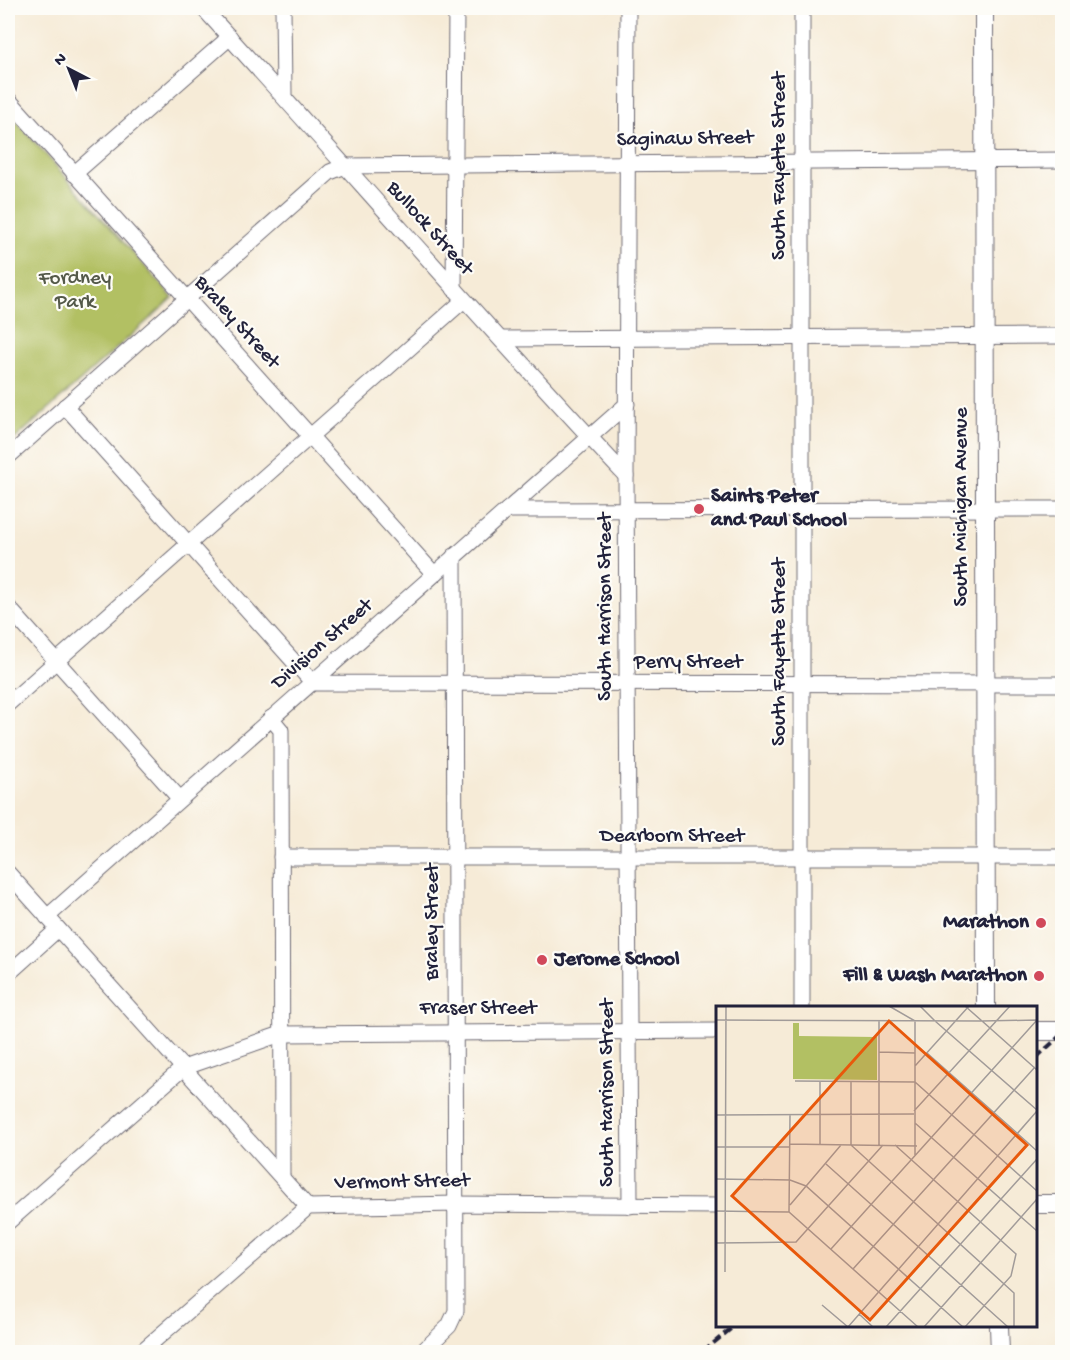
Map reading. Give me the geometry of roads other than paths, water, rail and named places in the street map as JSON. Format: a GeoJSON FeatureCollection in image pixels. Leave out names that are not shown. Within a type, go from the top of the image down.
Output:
{"type":"FeatureCollection","features":[{"type":"Feature","properties":{"kind":"street","name":"Bullock Street"},"geometry":{"type":"LineString","coordinates":[[203,8],[284,94],[459,295],[626,476]]}},
{"type":"Feature","properties":{"kind":"street"},"geometry":{"type":"LineString","coordinates":[[283,8],[284,94]]}},
{"type":"Feature","properties":{"kind":"street"},"geometry":{"type":"LineString","coordinates":[[8,704],[310,435],[459,295],[454,164],[456,8]]}},
{"type":"Feature","properties":{"kind":"street","name":"South Harrison Street"},"geometry":{"type":"LineString","coordinates":[[628,8],[626,476],[630,1206]]}},
{"type":"Feature","properties":{"kind":"street","name":"South Fayette Street"},"geometry":{"type":"LineString","coordinates":[[802,8],[802,1006]]}},
{"type":"Feature","properties":{"kind":"street","name":"South Michigan Avenue"},"geometry":{"type":"LineString","coordinates":[[984,8],[983,685],[986,1006]]}},
{"type":"Feature","properties":{"kind":"street"},"geometry":{"type":"LineString","coordinates":[[74,174],[230,38]]}},
{"type":"Feature","properties":{"kind":"street","name":"Braley Street"},"geometry":{"type":"LineString","coordinates":[[8,99],[434,574]]}},
{"type":"Feature","properties":{"kind":"street","name":"Saginaw Street"},"geometry":{"type":"LineString","coordinates":[[345,166],[801,160],[1062,160]]}},
{"type":"Feature","properties":{"kind":"street"},"geometry":{"type":"LineString","coordinates":[[8,457],[330,172],[345,166]]}},
{"type":"Feature","properties":{"kind":"street"},"geometry":{"type":"LineString","coordinates":[[501,339],[627,336],[1062,336]]}},
{"type":"Feature","properties":{"kind":"street","name":"Division Street"},"geometry":{"type":"LineString","coordinates":[[47,917],[627,404]]}},
{"type":"Feature","properties":{"kind":"street"},"geometry":{"type":"LineString","coordinates":[[65,406],[186,544],[313,683]]}},
{"type":"Feature","properties":{"kind":"street"},"geometry":{"type":"LineString","coordinates":[[507,510],[1062,509]]}},
{"type":"Feature","properties":{"kind":"street","name":"Braley Street"},"geometry":{"type":"LineString","coordinates":[[422,1353],[449,1326],[456,1311],[454,556]]}},
{"type":"Feature","properties":{"kind":"street"},"geometry":{"type":"LineString","coordinates":[[8,607],[179,798]]}},
{"type":"Feature","properties":{"kind":"street","name":"Perry Street"},"geometry":{"type":"LineString","coordinates":[[313,683],[1062,684]]}},
{"type":"Feature","properties":{"kind":"street"},"geometry":{"type":"LineString","coordinates":[[271,718],[281,730],[282,1176]]}},
{"type":"Feature","properties":{"kind":"street","name":"Dearborn Street"},"geometry":{"type":"LineString","coordinates":[[281,857],[1062,857]]}},
{"type":"Feature","properties":{"kind":"street"},"geometry":{"type":"LineString","coordinates":[[8,873],[308,1207]]}},
{"type":"Feature","properties":{"kind":"street"},"geometry":{"type":"LineString","coordinates":[[8,974],[58,929]]}},
{"type":"Feature","properties":{"kind":"street","name":"Fraser Street"},"geometry":{"type":"LineString","coordinates":[[183,1068],[281,1034],[716,1031]]}},
{"type":"Feature","properties":{"kind":"street"},"geometry":{"type":"LineString","coordinates":[[1037,1031],[1062,1031]]}},
{"type":"Feature","properties":{"kind":"street"},"geometry":{"type":"LineString","coordinates":[[8,1222],[183,1068]]}},
{"type":"Feature","properties":{"kind":"street","name":"Vermont Street"},"geometry":{"type":"LineString","coordinates":[[141,1353],[308,1207],[456,1204],[716,1206]]}},
{"type":"Feature","properties":{"kind":"street"},"geometry":{"type":"LineString","coordinates":[[1037,1204],[1062,1204]]}},
{"type":"Feature","properties":{"kind":"street"},"geometry":{"type":"LineString","coordinates":[[999,1327],[1000,1353]]}},
{"type":"Feature","properties":{"kind":"railway"},"geometry":{"type":"LineString","coordinates":[[1037,1057],[1062,1034]]}},
{"type":"Feature","properties":{"kind":"railway"},"geometry":{"type":"LineString","coordinates":[[703,1352],[733,1327]]}},
{"type":"Feature","properties":{"kind":"place","name":"Saints Peter and Paul School"},"geometry":{"type":"Point","coordinates":[699,509]}},
{"type":"Feature","properties":{"kind":"place","name":"Marathon"},"geometry":{"type":"Point","coordinates":[1041,923]}},
{"type":"Feature","properties":{"kind":"place","name":"Jerome School"},"geometry":{"type":"Point","coordinates":[542,960]}},
{"type":"Feature","properties":{"kind":"place","name":"Fill & Wash Marathon"},"geometry":{"type":"Point","coordinates":[1039,976]}},
{"type":"Feature","properties":{"kind":"park label","name":"Fordney Park"},"geometry":{"type":"Point","coordinates":[75,291]}}]}
